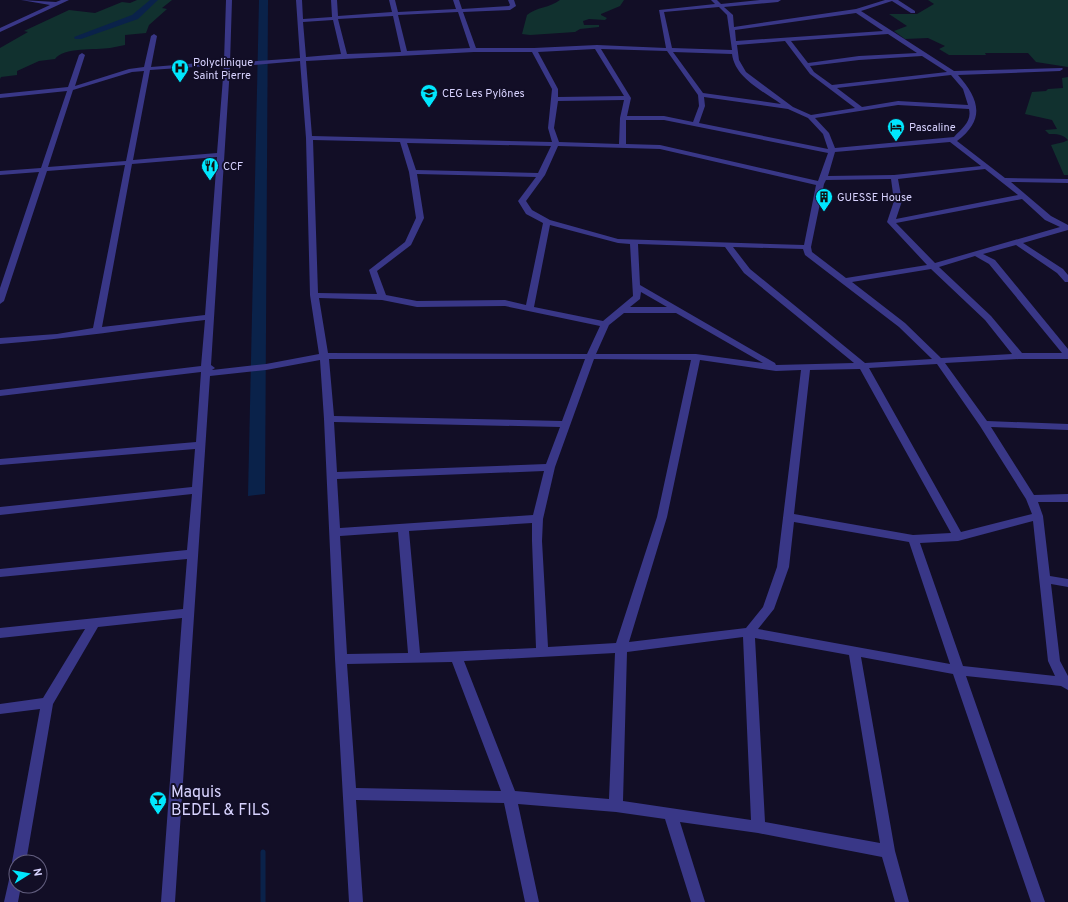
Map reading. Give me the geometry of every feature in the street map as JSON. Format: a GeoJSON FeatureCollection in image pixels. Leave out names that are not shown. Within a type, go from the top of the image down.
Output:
{"type":"FeatureCollection","features":[{"type":"Feature","properties":{"kind":"street"},"geometry":{"type":"LineString","coordinates":[[24,0],[56,4]]}},
{"type":"Feature","properties":{"kind":"street"},"geometry":{"type":"LineString","coordinates":[[0,30],[66,0]]}},
{"type":"Feature","properties":{"kind":"street"},"geometry":{"type":"LineString","coordinates":[[168,902],[221,155],[227,64],[229,0]]}},
{"type":"Feature","properties":{"kind":"street"},"geometry":{"type":"LineString","coordinates":[[299,0],[309,138],[314,295],[324,356],[329,419],[341,659],[356,902]]}},
{"type":"Feature","properties":{"kind":"street"},"geometry":{"type":"LineString","coordinates":[[334,0],[335,18],[344,56]]}},
{"type":"Feature","properties":{"kind":"street"},"geometry":{"type":"LineString","coordinates":[[392,0],[404,52]]}},
{"type":"Feature","properties":{"kind":"street"},"geometry":{"type":"LineString","coordinates":[[456,0],[474,50]]}},
{"type":"Feature","properties":{"kind":"street"},"geometry":{"type":"LineString","coordinates":[[301,21],[510,8],[513,6],[511,0]]}},
{"type":"Feature","properties":{"kind":"street"},"geometry":{"type":"LineString","coordinates":[[714,0],[730,16],[735,43],[736,60],[743,73],[791,108],[810,117],[826,133],[832,151],[822,181],[807,248],[808,253],[902,325],[938,361],[984,424],[1031,499],[1038,516],[1054,661],[1067,683]]}},
{"type":"Feature","properties":{"kind":"street"},"geometry":{"type":"LineString","coordinates":[[695,124],[702,106],[701,95],[669,50],[662,10],[778,0]]}},
{"type":"Feature","properties":{"kind":"street"},"geometry":{"type":"LineString","coordinates":[[732,29],[857,11],[890,0]]}},
{"type":"Feature","properties":{"kind":"street"},"geometry":{"type":"LineString","coordinates":[[894,0],[913,12]]}},
{"type":"Feature","properties":{"kind":"street"},"geometry":{"type":"LineString","coordinates":[[623,118],[664,118],[832,151],[956,139],[972,123],[974,114],[973,106],[966,88],[953,73],[857,11]]}},
{"type":"Feature","properties":{"kind":"street"},"geometry":{"type":"LineString","coordinates":[[735,43],[889,32]]}},
{"type":"Feature","properties":{"kind":"street"},"geometry":{"type":"LineString","coordinates":[[97,330],[154,36]]}},
{"type":"Feature","properties":{"kind":"street"},"geometry":{"type":"LineString","coordinates":[[786,40],[812,73],[861,109]]}},
{"type":"Feature","properties":{"kind":"street"},"geometry":{"type":"LineString","coordinates":[[598,47],[628,98],[623,118],[622,145]]}},
{"type":"Feature","properties":{"kind":"street"},"geometry":{"type":"LineString","coordinates":[[0,96],[71,89],[131,70],[404,52],[534,50],[598,47],[735,52]]}},
{"type":"Feature","properties":{"kind":"street"},"geometry":{"type":"LineString","coordinates":[[534,50],[555,89],[551,128],[556,143],[540,176],[522,201],[529,212],[547,222],[618,241],[634,243],[807,248]]}},
{"type":"Feature","properties":{"kind":"street"},"geometry":{"type":"LineString","coordinates":[[806,65],[859,58],[923,54]]}},
{"type":"Feature","properties":{"kind":"street"},"geometry":{"type":"LineString","coordinates":[[0,301],[82,55]]}},
{"type":"Feature","properties":{"kind":"street"},"geometry":{"type":"LineString","coordinates":[[832,87],[953,73],[1060,69]]}},
{"type":"Feature","properties":{"kind":"street"},"geometry":{"type":"LineString","coordinates":[[701,95],[791,108]]}},
{"type":"Feature","properties":{"kind":"street"},"geometry":{"type":"LineString","coordinates":[[555,99],[628,98]]}},
{"type":"Feature","properties":{"kind":"street"},"geometry":{"type":"LineString","coordinates":[[810,117],[898,103],[973,106]]}},
{"type":"Feature","properties":{"kind":"street"},"geometry":{"type":"LineString","coordinates":[[309,138],[556,143],[660,147],[822,181],[894,177],[987,167]]}},
{"type":"Feature","properties":{"kind":"street"},"geometry":{"type":"LineString","coordinates":[[951,139],[1024,196],[1048,218],[1067,228]]}},
{"type":"Feature","properties":{"kind":"street"},"geometry":{"type":"LineString","coordinates":[[382,297],[373,270],[408,243],[420,218],[414,172],[403,140]]}},
{"type":"Feature","properties":{"kind":"street"},"geometry":{"type":"LineString","coordinates":[[0,174],[221,155]]}},
{"type":"Feature","properties":{"kind":"street"},"geometry":{"type":"LineString","coordinates":[[414,172],[540,176]]}},
{"type":"Feature","properties":{"kind":"street"},"geometry":{"type":"LineString","coordinates":[[891,222],[898,201],[894,177]]}},
{"type":"Feature","properties":{"kind":"street"},"geometry":{"type":"LineString","coordinates":[[1002,180],[1068,182]]}},
{"type":"Feature","properties":{"kind":"street"},"geometry":{"type":"LineString","coordinates":[[891,222],[1024,196]]}},
{"type":"Feature","properties":{"kind":"street"},"geometry":{"type":"LineString","coordinates":[[530,307],[547,222]]}},
{"type":"Feature","properties":{"kind":"street"},"geometry":{"type":"LineString","coordinates":[[891,222],[933,266],[988,318],[1018,356]]}},
{"type":"Feature","properties":{"kind":"street"},"geometry":{"type":"LineString","coordinates":[[845,281],[933,266],[1067,228]]}},
{"type":"Feature","properties":{"kind":"street"},"geometry":{"type":"LineString","coordinates":[[1017,242],[1064,272],[1068,280]]}},
{"type":"Feature","properties":{"kind":"street"},"geometry":{"type":"LineString","coordinates":[[542,652],[537,541],[538,519],[550,467],[591,356],[605,324],[637,297],[634,243]]}},
{"type":"Feature","properties":{"kind":"street"},"geometry":{"type":"LineString","coordinates":[[728,246],[747,271],[863,366],[958,537]]}},
{"type":"Feature","properties":{"kind":"street"},"geometry":{"type":"LineString","coordinates":[[977,254],[992,262],[1068,356]]}},
{"type":"Feature","properties":{"kind":"street"},"geometry":{"type":"LineString","coordinates":[[637,286],[776,368]]}},
{"type":"Feature","properties":{"kind":"street"},"geometry":{"type":"LineString","coordinates":[[314,295],[382,297],[417,304],[505,303],[530,307],[605,324]]}},
{"type":"Feature","properties":{"kind":"street"},"geometry":{"type":"LineString","coordinates":[[622,310],[679,310]]}},
{"type":"Feature","properties":{"kind":"street"},"geometry":{"type":"LineString","coordinates":[[0,341],[57,337],[97,330],[209,318]]}},
{"type":"Feature","properties":{"kind":"street"},"geometry":{"type":"LineString","coordinates":[[0,393],[205,371],[251,369],[324,356],[696,357],[776,368],[806,368],[863,366],[1018,356],[1068,356]]}},
{"type":"Feature","properties":{"kind":"street"},"geometry":{"type":"LineString","coordinates":[[616,806],[621,648],[662,517],[696,357]]}},
{"type":"Feature","properties":{"kind":"street"},"geometry":{"type":"LineString","coordinates":[[758,827],[749,632],[768,609],[783,566],[806,368]]}},
{"type":"Feature","properties":{"kind":"street"},"geometry":{"type":"LineString","coordinates":[[329,419],[567,424]]}},
{"type":"Feature","properties":{"kind":"street"},"geometry":{"type":"LineString","coordinates":[[984,424],[1068,427]]}},
{"type":"Feature","properties":{"kind":"street"},"geometry":{"type":"LineString","coordinates":[[0,462],[200,445]]}},
{"type":"Feature","properties":{"kind":"street"},"geometry":{"type":"LineString","coordinates":[[331,476],[550,467]]}},
{"type":"Feature","properties":{"kind":"street"},"geometry":{"type":"LineString","coordinates":[[0,511],[197,490]]}},
{"type":"Feature","properties":{"kind":"street"},"geometry":{"type":"LineString","coordinates":[[1031,499],[1068,498]]}},
{"type":"Feature","properties":{"kind":"street"},"geometry":{"type":"LineString","coordinates":[[788,517],[913,539],[958,537],[1038,516]]}},
{"type":"Feature","properties":{"kind":"street"},"geometry":{"type":"LineString","coordinates":[[335,532],[538,519]]}},
{"type":"Feature","properties":{"kind":"street"},"geometry":{"type":"LineString","coordinates":[[403,527],[414,658]]}},
{"type":"Feature","properties":{"kind":"street"},"geometry":{"type":"LineString","coordinates":[[913,539],[1038,902]]}},
{"type":"Feature","properties":{"kind":"street"},"geometry":{"type":"LineString","coordinates":[[0,573],[193,554]]}},
{"type":"Feature","properties":{"kind":"street"},"geometry":{"type":"LineString","coordinates":[[1044,580],[1068,583]]}},
{"type":"Feature","properties":{"kind":"street"},"geometry":{"type":"LineString","coordinates":[[0,633],[189,613]]}},
{"type":"Feature","properties":{"kind":"street"},"geometry":{"type":"LineString","coordinates":[[19,854],[47,703],[94,623]]}},
{"type":"Feature","properties":{"kind":"street"},"geometry":{"type":"LineString","coordinates":[[341,659],[414,658],[621,648],[749,632],[958,670],[1067,683]]}},
{"type":"Feature","properties":{"kind":"street"},"geometry":{"type":"LineString","coordinates":[[854,650],[888,851],[902,902]]}},
{"type":"Feature","properties":{"kind":"street"},"geometry":{"type":"LineString","coordinates":[[456,656],[510,797],[532,902]]}},
{"type":"Feature","properties":{"kind":"street"},"geometry":{"type":"LineString","coordinates":[[0,710],[47,703]]}},
{"type":"Feature","properties":{"kind":"street"},"geometry":{"type":"LineString","coordinates":[[349,794],[510,797],[616,806],[758,827],[888,851]]}},
{"type":"Feature","properties":{"kind":"street"},"geometry":{"type":"LineString","coordinates":[[670,813],[698,902]]}},
{"type":"Feature","properties":{"kind":"green space"},"geometry":{"type":"Polygon","coordinates":[[[137,0],[172,0],[162,8],[167,9],[149,25],[146,33],[125,35],[125,45],[110,48],[65,52],[55,59],[39,61],[17,71],[17,75],[1,77],[0,79],[0,48],[28,32],[24,31],[69,10],[95,13],[122,2],[130,3],[137,0]]]}},
{"type":"Feature","properties":{"kind":"green space"},"geometry":{"type":"Polygon","coordinates":[[[560,0],[624,0],[620,6],[601,14],[607,18],[605,20],[589,19],[583,21],[584,25],[599,25],[599,27],[580,29],[575,32],[530,35],[522,34],[527,15],[535,10],[552,5],[560,0]]]}},
{"type":"Feature","properties":{"kind":"green space"},"geometry":{"type":"Polygon","coordinates":[[[928,0],[1068,0],[1068,67],[1036,62],[1028,53],[949,55],[939,49],[945,46],[928,38],[905,39],[894,31],[907,26],[889,14],[917,14],[934,4],[928,0]]]}},
{"type":"Feature","properties":{"kind":"green space"},"geometry":{"type":"Polygon","coordinates":[[[1068,77],[1068,140],[1062,135],[1049,134],[1045,130],[1057,129],[1052,120],[1025,114],[1032,92],[1063,88],[1062,78],[1068,77]]]}},
{"type":"Feature","properties":{"kind":"green space"},"geometry":{"type":"Polygon","coordinates":[[[1068,140],[1068,175],[1064,175],[1051,145],[1068,140]]]}},
{"type":"Feature","properties":{"kind":"water"},"geometry":{"type":"Polygon","coordinates":[[[259,0],[268,0],[265,494],[248,496],[259,0]]]}},
{"type":"Feature","properties":{"kind":"waterway"},"geometry":{"type":"LineString","coordinates":[[78,37],[135,17],[154,0]]}},
{"type":"Feature","properties":{"kind":"waterway"},"geometry":{"type":"LineString","coordinates":[[263,852],[263,902]]}},
{"type":"Feature","properties":{"kind":"place","name":"Polyclinique Saint Pierre"},"geometry":{"type":"Point","coordinates":[180,83]}},
{"type":"Feature","properties":{"kind":"place","name":"CEG Les Pylônes"},"geometry":{"type":"Point","coordinates":[429,108]}},
{"type":"Feature","properties":{"kind":"place","name":"Pascaline"},"geometry":{"type":"Point","coordinates":[896,142]}},
{"type":"Feature","properties":{"kind":"place","name":"CCF"},"geometry":{"type":"Point","coordinates":[210,181]}},
{"type":"Feature","properties":{"kind":"place","name":"GUESSE House"},"geometry":{"type":"Point","coordinates":[824,212]}},
{"type":"Feature","properties":{"kind":"place","name":"Maquis BEDEL & FILS"},"geometry":{"type":"Point","coordinates":[158,815]}}]}
